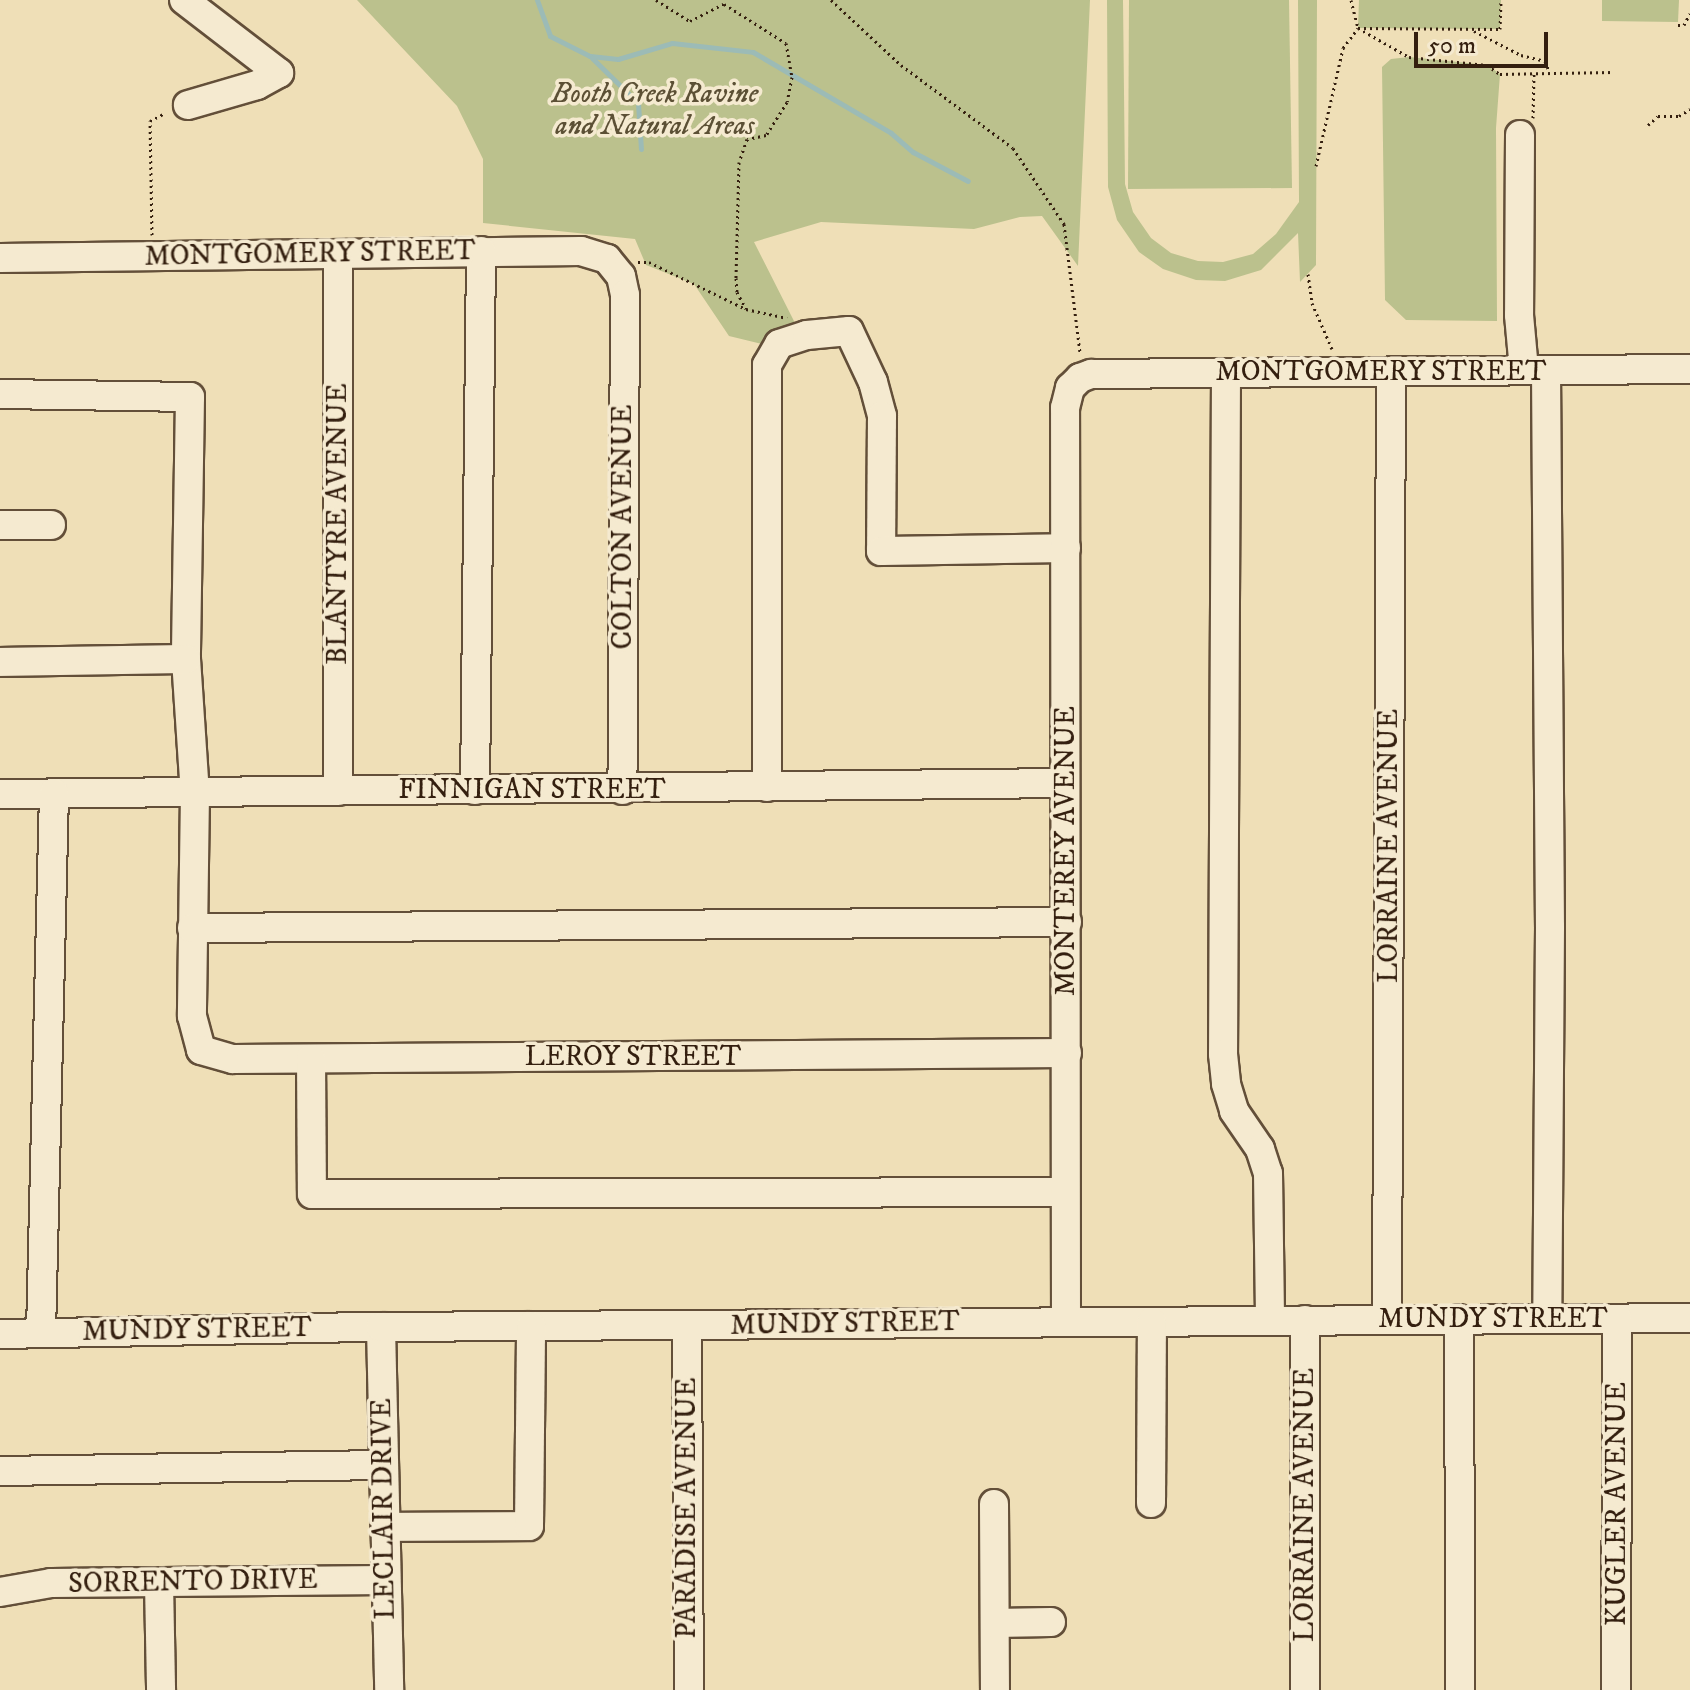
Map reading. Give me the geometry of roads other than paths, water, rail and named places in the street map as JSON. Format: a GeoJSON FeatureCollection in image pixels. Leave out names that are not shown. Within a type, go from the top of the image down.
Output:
{"type":"FeatureCollection","features":[{"type":"Feature","properties":{"kind":"street"},"geometry":{"type":"LineString","coordinates":[[184,0],[279,73],[257,85],[188,105]]}},
{"type":"Feature","properties":{"kind":"street"},"geometry":{"type":"LineString","coordinates":[[1520,135],[1519,315],[1535,370],[1550,911],[1547,1319]]}},
{"type":"Feature","properties":{"kind":"street"},"geometry":{"type":"LineString","coordinates":[[475,790],[481,251]]}},
{"type":"Feature","properties":{"kind":"street","name":"MONTGOMERY STREET"},"geometry":{"type":"LineString","coordinates":[[0,258],[581,251],[624,265]]}},
{"type":"Feature","properties":{"kind":"street","name":"BLANTYRE AVENUE"},"geometry":{"type":"LineString","coordinates":[[338,256],[338,791]]}},
{"type":"Feature","properties":{"kind":"street","name":"COLTON AVENUE"},"geometry":{"type":"LineString","coordinates":[[622,790],[624,265]]}},
{"type":"Feature","properties":{"kind":"street"},"geometry":{"type":"LineString","coordinates":[[767,787],[767,365],[779,344],[807,335],[849,331],[873,382],[882,416],[881,551],[1066,548]]}},
{"type":"Feature","properties":{"kind":"street","name":"MONTGOMERY STREET"},"geometry":{"type":"LineString","coordinates":[[1078,371],[1091,374],[1690,369]]}},
{"type":"Feature","properties":{"kind":"street","name":"MONTEREY AVENUE"},"geometry":{"type":"LineString","coordinates":[[1066,1322],[1065,408],[1067,394],[1078,371]]}},
{"type":"Feature","properties":{"kind":"street","name":"LORRAINE AVENUE"},"geometry":{"type":"LineString","coordinates":[[1387,1319],[1391,372]]}},
{"type":"Feature","properties":{"kind":"street"},"geometry":{"type":"LineString","coordinates":[[1226,373],[1223,1054],[1226,1084],[1234,1111],[1260,1149],[1268,1173],[1270,1320]]}},
{"type":"Feature","properties":{"kind":"street"},"geometry":{"type":"LineString","coordinates":[[0,394],[190,397],[186,659],[195,793],[192,928],[1067,922]]}},
{"type":"Feature","properties":{"kind":"street"},"geometry":{"type":"LineString","coordinates":[[0,525],[51,525]]}},
{"type":"Feature","properties":{"kind":"street"},"geometry":{"type":"LineString","coordinates":[[0,662],[186,659]]}},
{"type":"Feature","properties":{"kind":"street","name":"FINNIGAN STREET"},"geometry":{"type":"LineString","coordinates":[[0,794],[622,790],[1065,783]]}},
{"type":"Feature","properties":{"kind":"street"},"geometry":{"type":"LineString","coordinates":[[41,1333],[54,793]]}},
{"type":"Feature","properties":{"kind":"street","name":"LEROY STREET"},"geometry":{"type":"LineString","coordinates":[[192,928],[193,1027],[201,1050],[233,1059],[1067,1053]]}},
{"type":"Feature","properties":{"kind":"street"},"geometry":{"type":"LineString","coordinates":[[311,1059],[312,1194],[1065,1192]]}},
{"type":"Feature","properties":{"kind":"street","name":"MUNDY STREET"},"geometry":{"type":"LineString","coordinates":[[0,1334],[381,1327],[1690,1318]]}},
{"type":"Feature","properties":{"kind":"street"},"geometry":{"type":"LineString","coordinates":[[1459,1319],[1460,1690]]}},
{"type":"Feature","properties":{"kind":"street","name":"KUGLER AVENUE"},"geometry":{"type":"LineString","coordinates":[[1616,1690],[1617,1319]]}},
{"type":"Feature","properties":{"kind":"street","name":"LORRAINE AVENUE"},"geometry":{"type":"LineString","coordinates":[[1305,1320],[1305,1690]]}},
{"type":"Feature","properties":{"kind":"street"},"geometry":{"type":"LineString","coordinates":[[1151,1503],[1152,1322]]}},
{"type":"Feature","properties":{"kind":"street"},"geometry":{"type":"LineString","coordinates":[[386,1527],[529,1526],[531,1326]]}},
{"type":"Feature","properties":{"kind":"street","name":"PARADISE AVENUE"},"geometry":{"type":"LineString","coordinates":[[687,1326],[689,1690]]}},
{"type":"Feature","properties":{"kind":"street","name":"LECLAIR DRIVE"},"geometry":{"type":"LineString","coordinates":[[381,1327],[389,1690]]}},
{"type":"Feature","properties":{"kind":"street"},"geometry":{"type":"LineString","coordinates":[[0,1471],[384,1465]]}},
{"type":"Feature","properties":{"kind":"street"},"geometry":{"type":"LineString","coordinates":[[994,1504],[995,1690]]}},
{"type":"Feature","properties":{"kind":"street","name":"SORRENTO DRIVE"},"geometry":{"type":"LineString","coordinates":[[0,1592],[51,1583],[386,1580]]}},
{"type":"Feature","properties":{"kind":"street"},"geometry":{"type":"LineString","coordinates":[[159,1583],[161,1690]]}},
{"type":"Feature","properties":{"kind":"street"},"geometry":{"type":"LineString","coordinates":[[995,1623],[1051,1622]]}},
{"type":"Feature","properties":{"kind":"waterway"},"geometry":{"type":"LineString","coordinates":[[537,0],[550,36],[590,56],[618,59],[672,43],[753,52],[891,133],[913,152],[968,181]]}},
{"type":"Feature","properties":{"kind":"waterway"},"geometry":{"type":"LineString","coordinates":[[592,58],[638,103],[641,149]]}},
{"type":"Feature","properties":{"kind":"park label","name":"Booth Creek Ravine and Natural Areas"},"geometry":{"type":"Point","coordinates":[655,110]}}]}
